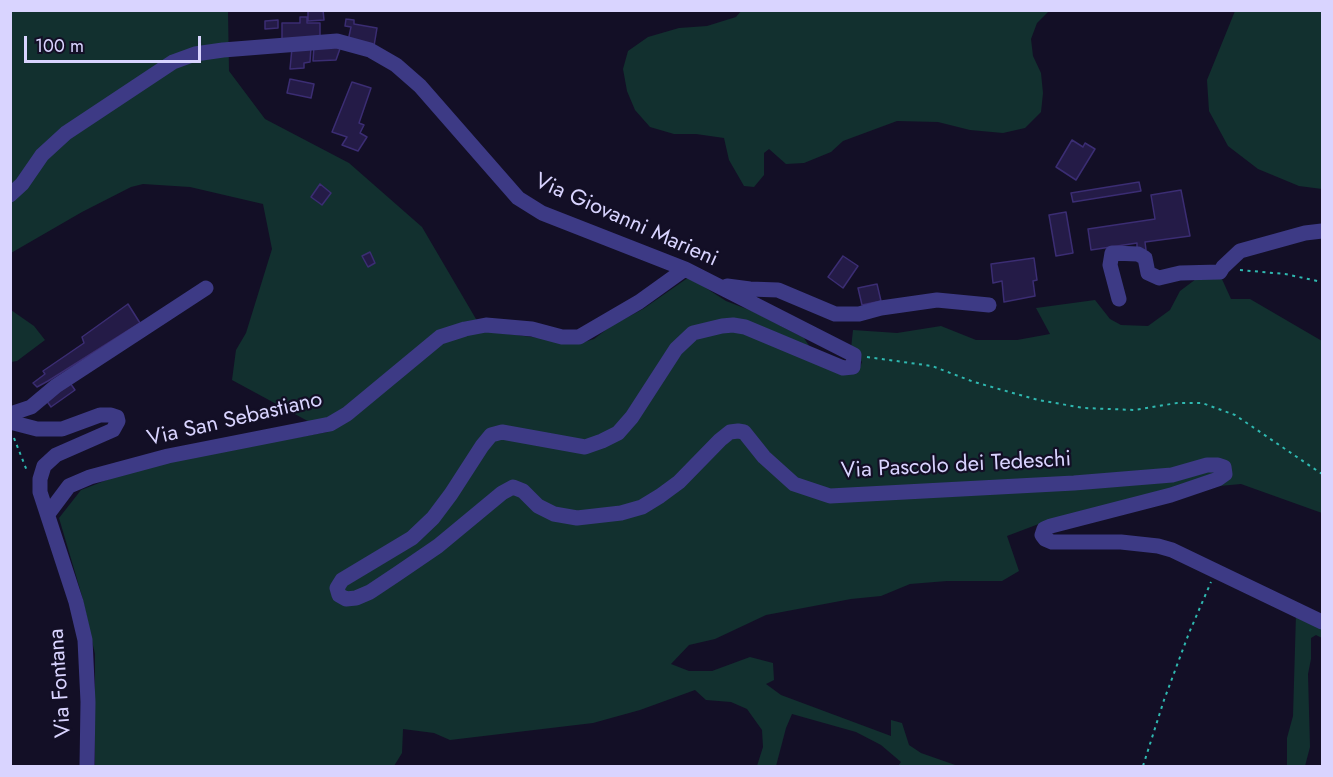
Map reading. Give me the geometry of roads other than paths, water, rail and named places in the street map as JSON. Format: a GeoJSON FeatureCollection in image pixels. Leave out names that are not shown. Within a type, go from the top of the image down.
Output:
{"type":"FeatureCollection","features":[{"type":"Feature","properties":{"kind":"street","name":"Via Giovanni Marieni"},"geometry":{"type":"LineString","coordinates":[[10,195],[22,184],[42,155],[66,133],[173,62],[195,54],[223,50],[337,41],[370,50],[396,65],[420,86],[518,198],[542,213],[686,269],[854,355]]}},
{"type":"Feature","properties":{"kind":"street"},"geometry":{"type":"LineString","coordinates":[[1119,299],[1110,265],[1112,253],[1138,254],[1145,258],[1148,273],[1159,278],[1180,273],[1220,272],[1222,267],[1240,251],[1305,233],[1323,231]]}},
{"type":"Feature","properties":{"kind":"street","name":"Via San Sebastiano"},"geometry":{"type":"LineString","coordinates":[[48,514],[69,486],[90,477],[189,452],[330,424],[347,414],[440,337],[465,329],[486,326],[532,329],[562,337],[579,337],[639,302],[686,269]]}},
{"type":"Feature","properties":{"kind":"street"},"geometry":{"type":"LineString","coordinates":[[714,284],[778,290],[835,314],[859,315],[881,308],[936,300],[989,305]]}},
{"type":"Feature","properties":{"kind":"street"},"geometry":{"type":"LineString","coordinates":[[10,414],[31,407],[56,386],[206,288]]}},
{"type":"Feature","properties":{"kind":"street","name":"Via Pascolo dei Tedeschi"},"geometry":{"type":"LineString","coordinates":[[854,355],[853,367],[843,368],[745,327],[722,326],[693,333],[676,349],[632,417],[618,433],[585,447],[502,432],[491,435],[433,518],[411,538],[342,580],[337,588],[339,595],[346,599],[356,598],[370,592],[438,546],[502,493],[513,488],[523,491],[537,506],[554,514],[577,518],[621,513],[642,507],[679,482],[730,432],[738,431],[744,432],[764,457],[794,484],[830,496],[1161,476],[1207,465],[1218,465],[1224,467],[1225,474],[1218,479],[1171,495],[1051,526],[1042,531],[1044,538],[1052,542],[1121,542],[1172,549],[1215,572],[1323,622]]}},
{"type":"Feature","properties":{"kind":"street","name":"Via San Sebastiano"},"geometry":{"type":"LineString","coordinates":[[10,422],[25,427],[62,429],[100,415],[117,417],[118,421],[113,430],[56,455],[48,461],[40,479],[41,495]]}},
{"type":"Feature","properties":{"kind":"street","name":"Via Fontana"},"geometry":{"type":"LineString","coordinates":[[41,495],[76,602],[85,640],[88,702],[87,766]]}}]}
